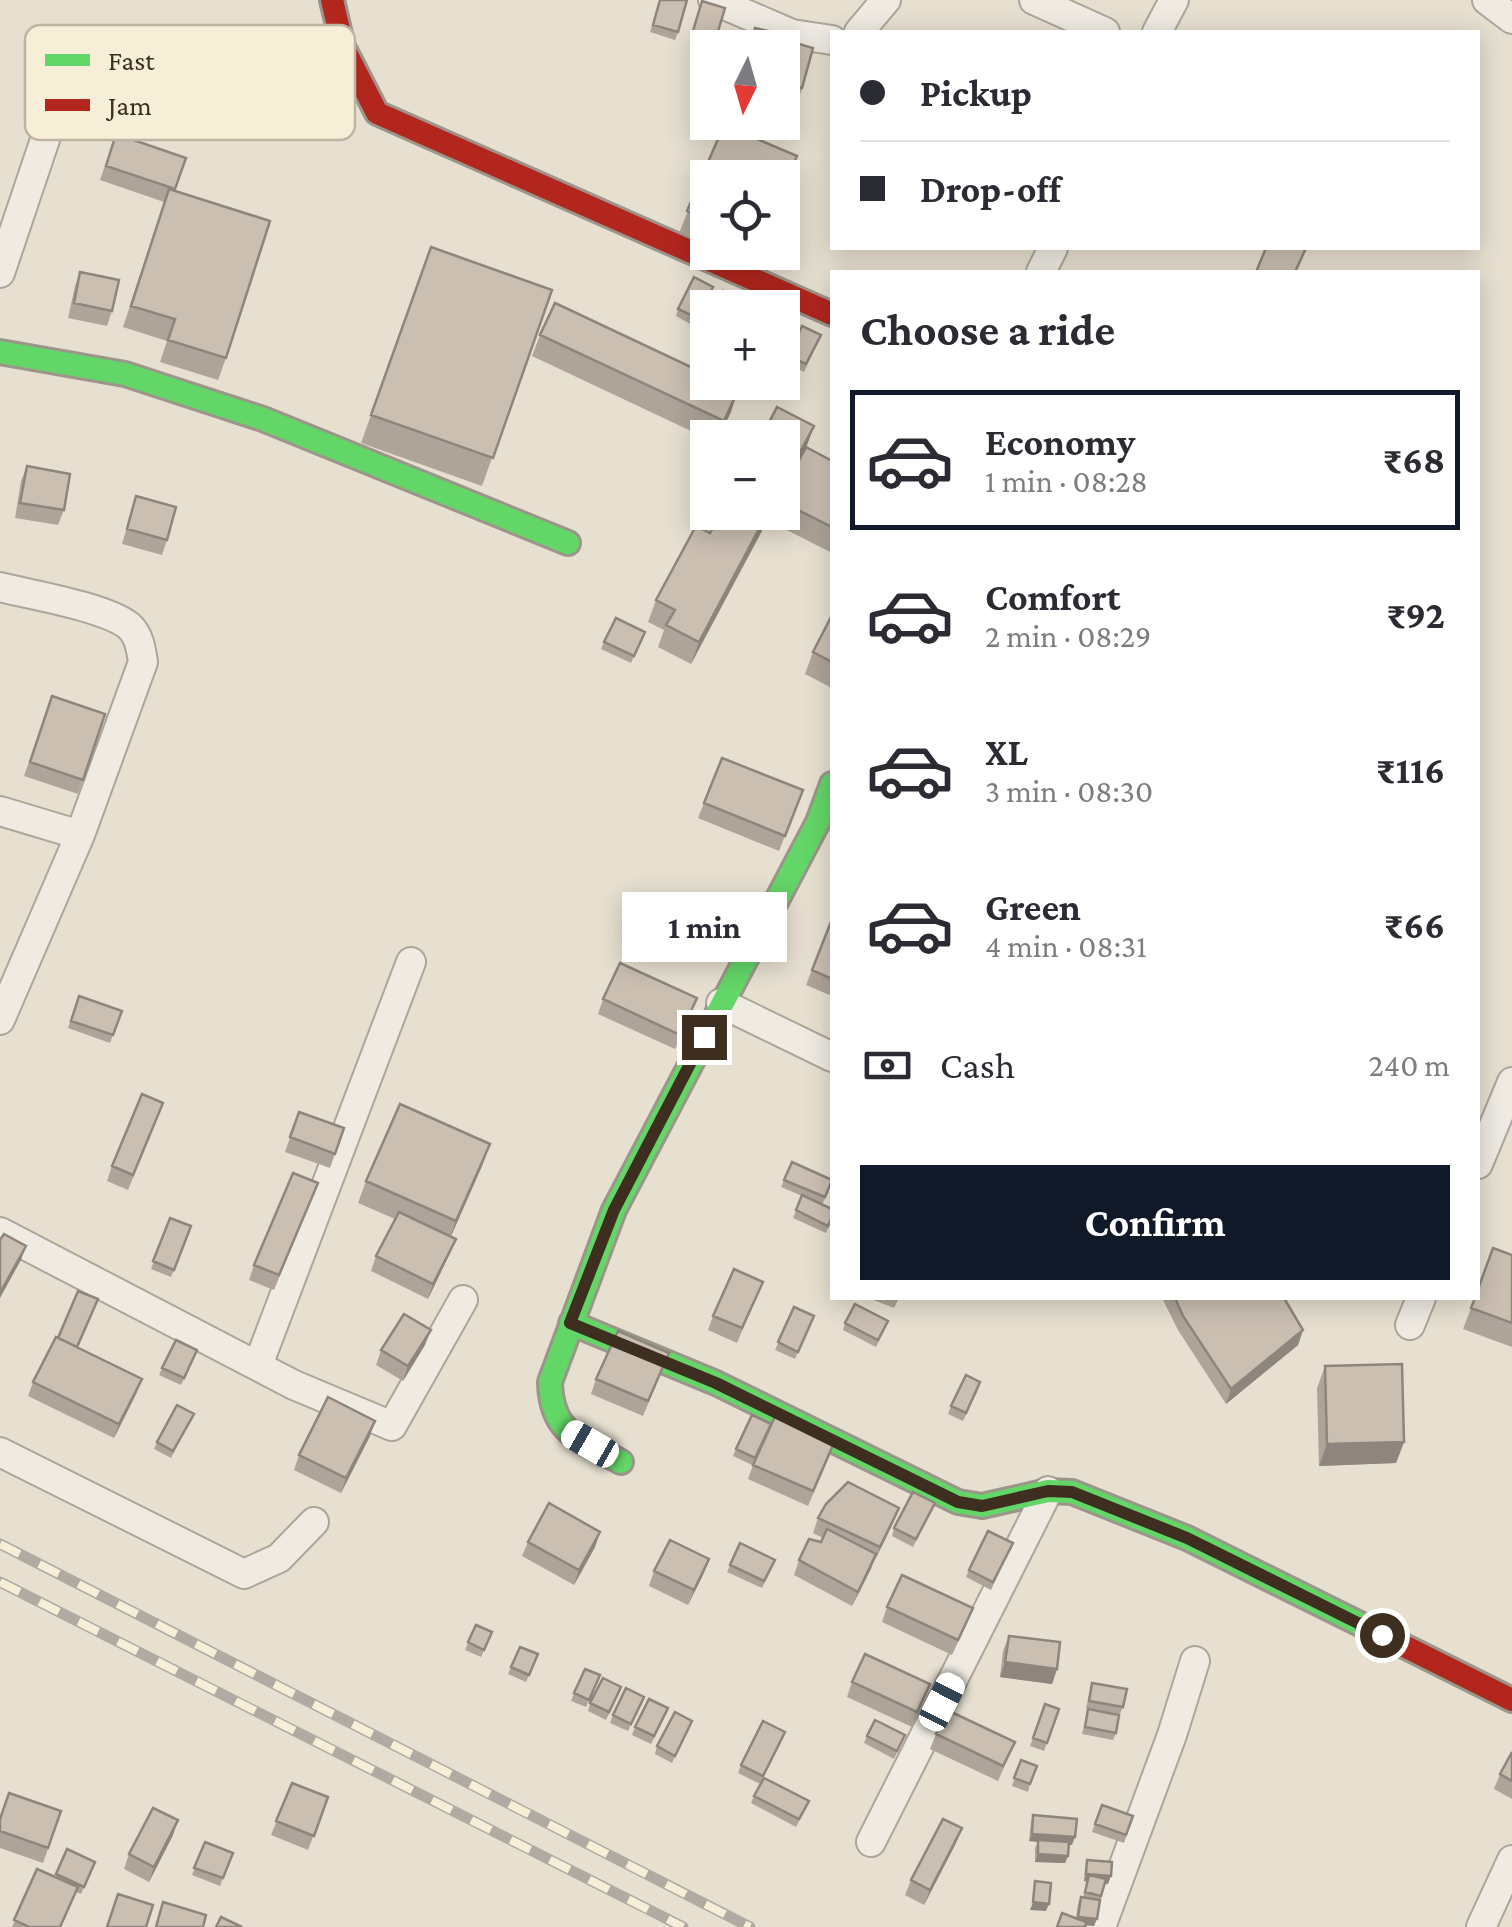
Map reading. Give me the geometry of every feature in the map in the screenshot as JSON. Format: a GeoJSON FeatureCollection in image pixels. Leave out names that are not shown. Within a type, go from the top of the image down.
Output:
{"type":"FeatureCollection","features":[{"type":"Feature","properties":{"kind":"street"},"geometry":{"type":"LineString","coordinates":[[332,0],[338,25]]}},
{"type":"Feature","properties":{"kind":"street"},"geometry":{"type":"LineString","coordinates":[[713,0],[792,34],[830,40]]}},
{"type":"Feature","properties":{"kind":"street"},"geometry":{"type":"LineString","coordinates":[[861,30],[886,0]]}},
{"type":"Feature","properties":{"kind":"street"},"geometry":{"type":"LineString","coordinates":[[1034,0],[1101,30]]}},
{"type":"Feature","properties":{"kind":"street"},"geometry":{"type":"LineString","coordinates":[[1157,30],[1174,0]]}},
{"type":"Feature","properties":{"kind":"street"},"geometry":{"type":"LineString","coordinates":[[1487,0],[1512,19]]}},
{"type":"Feature","properties":{"kind":"street"},"geometry":{"type":"LineString","coordinates":[[355,70],[377,113],[830,313]]}},
{"type":"Feature","properties":{"kind":"street"},"geometry":{"type":"LineString","coordinates":[[0,274],[45,140]]}},
{"type":"Feature","properties":{"kind":"street"},"geometry":{"type":"LineString","coordinates":[[0,352],[125,374],[263,419],[568,543]]}},
{"type":"Feature","properties":{"kind":"street"},"geometry":{"type":"LineString","coordinates":[[0,587],[109,615],[131,628],[140,644],[143,662],[80,834],[0,1020]]}},
{"type":"Feature","properties":{"kind":"street"},"geometry":{"type":"LineString","coordinates":[[620,1462],[560,1427],[548,1404],[550,1382],[614,1210],[818,822],[830,789]]}},
{"type":"Feature","properties":{"kind":"street"},"geometry":{"type":"LineString","coordinates":[[0,810],[80,834]]}},
{"type":"Feature","properties":{"kind":"street"},"geometry":{"type":"LineString","coordinates":[[258,1365],[411,962]]}},
{"type":"Feature","properties":{"kind":"street"},"geometry":{"type":"LineString","coordinates":[[721,1003],[830,1056]]}},
{"type":"Feature","properties":{"kind":"street"},"geometry":{"type":"LineString","coordinates":[[1480,1159],[1512,1082]]}},
{"type":"Feature","properties":{"kind":"street"},"geometry":{"type":"LineString","coordinates":[[0,1232],[294,1385],[392,1426],[462,1300]]}},
{"type":"Feature","properties":{"kind":"street"},"geometry":{"type":"LineString","coordinates":[[1410,1325],[1420,1300]]}},
{"type":"Feature","properties":{"kind":"street"},"geometry":{"type":"LineString","coordinates":[[570,1323],[716,1383],[958,1502],[972,1506],[996,1504],[1048,1491],[1072,1492],[1187,1538],[1512,1700]]}},
{"type":"Feature","properties":{"kind":"street"},"geometry":{"type":"LineString","coordinates":[[0,1452],[244,1574],[280,1558],[314,1522]]}},
{"type":"Feature","properties":{"kind":"street"},"geometry":{"type":"LineString","coordinates":[[871,1842],[1048,1491]]}},
{"type":"Feature","properties":{"kind":"street"},"geometry":{"type":"LineString","coordinates":[[1100,1927],[1172,1735],[1195,1661]]}},
{"type":"Feature","properties":{"kind":"street"},"geometry":{"type":"LineString","coordinates":[[1481,1927],[1512,1860]]}},
{"type":"Feature","properties":{"kind":"building"},"geometry":{"type":"Polygon","coordinates":[[[660,0],[687,0],[678,32],[653,25],[660,0]]]}},
{"type":"Feature","properties":{"kind":"building"},"geometry":{"type":"Polygon","coordinates":[[[702,1],[725,8],[718,30],[693,30],[702,1]]]}},
{"type":"Feature","properties":{"kind":"building"},"geometry":{"type":"Polygon","coordinates":[[[800,44],[813,48],[800,87],[800,44]]]}},
{"type":"Feature","properties":{"kind":"building"},"geometry":{"type":"Polygon","coordinates":[[[114,140],[134,140],[186,158],[175,189],[106,166],[114,140]]]}},
{"type":"Feature","properties":{"kind":"building"},"geometry":{"type":"Polygon","coordinates":[[[718,140],[759,140],[797,156],[795,160],[709,160],[718,140]]]}},
{"type":"Feature","properties":{"kind":"building"},"geometry":{"type":"Polygon","coordinates":[[[169,189],[270,221],[226,358],[168,340],[175,319],[131,306],[169,189]]]}},
{"type":"Feature","properties":{"kind":"building"},"geometry":{"type":"Polygon","coordinates":[[[431,247],[552,290],[493,458],[371,415],[431,247]]]}},
{"type":"Feature","properties":{"kind":"building"},"geometry":{"type":"Polygon","coordinates":[[[1265,250],[1305,250],[1296,270],[1257,270],[1265,250]]]}},
{"type":"Feature","properties":{"kind":"building"},"geometry":{"type":"Polygon","coordinates":[[[80,272],[119,280],[112,311],[74,303],[80,272]]]}},
{"type":"Feature","properties":{"kind":"building"},"geometry":{"type":"Polygon","coordinates":[[[694,277],[713,287],[690,290],[690,315],[678,309],[694,277]]]}},
{"type":"Feature","properties":{"kind":"building"},"geometry":{"type":"Polygon","coordinates":[[[555,303],[690,367],[690,400],[733,400],[722,420],[540,335],[555,303]]]}},
{"type":"Feature","properties":{"kind":"building"},"geometry":{"type":"Polygon","coordinates":[[[802,326],[821,335],[806,364],[800,361],[802,326]]]}},
{"type":"Feature","properties":{"kind":"building"},"geometry":{"type":"Polygon","coordinates":[[[777,407],[814,426],[800,452],[800,420],[770,420],[777,407]]]}},
{"type":"Feature","properties":{"kind":"building"},"geometry":{"type":"Polygon","coordinates":[[[806,447],[830,460],[830,526],[800,511],[800,458],[806,447]]]}},
{"type":"Feature","properties":{"kind":"building"},"geometry":{"type":"Polygon","coordinates":[[[27,466],[70,474],[64,510],[20,503],[27,466]]]}},
{"type":"Feature","properties":{"kind":"building"},"geometry":{"type":"Polygon","coordinates":[[[136,496],[176,507],[167,540],[127,529],[136,496]]]}},
{"type":"Feature","properties":{"kind":"building"},"geometry":{"type":"Polygon","coordinates":[[[694,530],[758,530],[699,642],[666,625],[675,610],[656,600],[694,530]]]}},
{"type":"Feature","properties":{"kind":"building"},"geometry":{"type":"Polygon","coordinates":[[[616,618],[645,632],[634,656],[604,642],[616,618]]]}},
{"type":"Feature","properties":{"kind":"building"},"geometry":{"type":"Polygon","coordinates":[[[830,619],[830,661],[813,652],[830,619]]]}},
{"type":"Feature","properties":{"kind":"building"},"geometry":{"type":"Polygon","coordinates":[[[52,696],[105,714],[83,780],[30,762],[52,696]]]}},
{"type":"Feature","properties":{"kind":"building"},"geometry":{"type":"Polygon","coordinates":[[[722,758],[803,790],[785,836],[704,803],[722,758]]]}},
{"type":"Feature","properties":{"kind":"building"},"geometry":{"type":"Polygon","coordinates":[[[830,924],[830,978],[812,970],[830,924]]]}},
{"type":"Feature","properties":{"kind":"building"},"geometry":{"type":"Polygon","coordinates":[[[620,963],[697,998],[680,1035],[603,999],[620,963]]]}},
{"type":"Feature","properties":{"kind":"building"},"geometry":{"type":"Polygon","coordinates":[[[79,996],[122,1011],[113,1035],[71,1021],[79,996]]]}},
{"type":"Feature","properties":{"kind":"building"},"geometry":{"type":"Polygon","coordinates":[[[142,1094],[163,1103],[133,1175],[112,1166],[142,1094]]]}},
{"type":"Feature","properties":{"kind":"building"},"geometry":{"type":"Polygon","coordinates":[[[400,1104],[490,1144],[456,1221],[366,1181],[400,1104]]]}},
{"type":"Feature","properties":{"kind":"building"},"geometry":{"type":"Polygon","coordinates":[[[299,1112],[344,1128],[335,1154],[290,1137],[299,1112]]]}},
{"type":"Feature","properties":{"kind":"building"},"geometry":{"type":"Polygon","coordinates":[[[792,1162],[830,1179],[830,1185],[825,1197],[784,1180],[792,1162]]]}},
{"type":"Feature","properties":{"kind":"building"},"geometry":{"type":"Polygon","coordinates":[[[293,1173],[318,1183],[279,1275],[254,1265],[293,1173]]]}},
{"type":"Feature","properties":{"kind":"building"},"geometry":{"type":"Polygon","coordinates":[[[802,1195],[830,1208],[830,1222],[828,1226],[796,1210],[802,1195]]]}},
{"type":"Feature","properties":{"kind":"building"},"geometry":{"type":"Polygon","coordinates":[[[399,1212],[456,1239],[433,1284],[376,1256],[399,1212]]]}},
{"type":"Feature","properties":{"kind":"building"},"geometry":{"type":"Polygon","coordinates":[[[170,1218],[191,1226],[174,1270],[153,1261],[170,1218]]]}},
{"type":"Feature","properties":{"kind":"building"},"geometry":{"type":"Polygon","coordinates":[[[4,1234],[26,1246],[0,1293],[0,1240],[4,1234]]]}},
{"type":"Feature","properties":{"kind":"building"},"geometry":{"type":"Polygon","coordinates":[[[1493,1248],[1512,1255],[1512,1323],[1471,1308],[1474,1300],[1480,1300],[1480,1284],[1493,1248]]]}},
{"type":"Feature","properties":{"kind":"building"},"geometry":{"type":"Polygon","coordinates":[[[734,1269],[763,1282],[742,1328],[713,1316],[734,1269]]]}},
{"type":"Feature","properties":{"kind":"building"},"geometry":{"type":"Polygon","coordinates":[[[78,1291],[98,1299],[77,1347],[58,1338],[78,1291]]]}},
{"type":"Feature","properties":{"kind":"building"},"geometry":{"type":"Polygon","coordinates":[[[1176,1300],[1285,1300],[1303,1330],[1231,1389],[1176,1300]]]}},
{"type":"Feature","properties":{"kind":"building"},"geometry":{"type":"Polygon","coordinates":[[[855,1304],[888,1321],[878,1340],[845,1323],[855,1304]]]}},
{"type":"Feature","properties":{"kind":"building"},"geometry":{"type":"Polygon","coordinates":[[[794,1307],[814,1316],[798,1352],[778,1342],[794,1307]]]}},
{"type":"Feature","properties":{"kind":"building"},"geometry":{"type":"Polygon","coordinates":[[[404,1314],[431,1330],[408,1366],[381,1350],[404,1314]]]}},
{"type":"Feature","properties":{"kind":"building"},"geometry":{"type":"Polygon","coordinates":[[[618,1331],[669,1353],[648,1401],[596,1379],[618,1331]]]}},
{"type":"Feature","properties":{"kind":"building"},"geometry":{"type":"Polygon","coordinates":[[[56,1337],[142,1379],[119,1424],[33,1382],[56,1337]]]}},
{"type":"Feature","properties":{"kind":"building"},"geometry":{"type":"Polygon","coordinates":[[[176,1340],[197,1350],[184,1378],[162,1368],[176,1340]]]}},
{"type":"Feature","properties":{"kind":"building"},"geometry":{"type":"Polygon","coordinates":[[[1402,1364],[1404,1442],[1327,1444],[1325,1366],[1402,1364]]]}},
{"type":"Feature","properties":{"kind":"building"},"geometry":{"type":"Polygon","coordinates":[[[966,1375],[980,1382],[966,1413],[951,1406],[966,1375]]]}},
{"type":"Feature","properties":{"kind":"building"},"geometry":{"type":"Polygon","coordinates":[[[328,1397],[375,1421],[346,1478],[299,1455],[328,1397]]]}},
{"type":"Feature","properties":{"kind":"building"},"geometry":{"type":"Polygon","coordinates":[[[177,1405],[194,1414],[173,1451],[157,1442],[177,1405]]]}},
{"type":"Feature","properties":{"kind":"building"},"geometry":{"type":"Polygon","coordinates":[[[777,1412],[836,1438],[813,1491],[753,1465],[777,1412]]]}},
{"type":"Feature","properties":{"kind":"building"},"geometry":{"type":"Polygon","coordinates":[[[752,1415],[771,1424],[755,1458],[736,1449],[752,1415]]]}},
{"type":"Feature","properties":{"kind":"building"},"geometry":{"type":"Polygon","coordinates":[[[848,1482],[899,1508],[880,1547],[818,1518],[848,1482]]]}},
{"type":"Feature","properties":{"kind":"building"},"geometry":{"type":"Polygon","coordinates":[[[913,1492],[935,1503],[916,1539],[894,1528],[913,1492]]]}},
{"type":"Feature","properties":{"kind":"building"},"geometry":{"type":"Polygon","coordinates":[[[549,1503],[600,1532],[579,1570],[528,1542],[549,1503]]]}},
{"type":"Feature","properties":{"kind":"building"},"geometry":{"type":"Polygon","coordinates":[[[827,1529],[876,1554],[858,1592],[799,1560],[809,1539],[821,1542],[827,1529]]]}},
{"type":"Feature","properties":{"kind":"building"},"geometry":{"type":"Polygon","coordinates":[[[988,1531],[1013,1543],[993,1582],[969,1570],[988,1531]]]}},
{"type":"Feature","properties":{"kind":"building"},"geometry":{"type":"Polygon","coordinates":[[[670,1540],[709,1559],[694,1590],[654,1571],[670,1540]]]}},
{"type":"Feature","properties":{"kind":"building"},"geometry":{"type":"Polygon","coordinates":[[[740,1543],[775,1560],[764,1581],[730,1565],[740,1543]]]}},
{"type":"Feature","properties":{"kind":"building"},"geometry":{"type":"Polygon","coordinates":[[[902,1575],[973,1608],[958,1640],[887,1607],[902,1575]]]}},
{"type":"Feature","properties":{"kind":"building"},"geometry":{"type":"Polygon","coordinates":[[[476,1625],[492,1632],[484,1650],[468,1642],[476,1625]]]}},
{"type":"Feature","properties":{"kind":"building"},"geometry":{"type":"Polygon","coordinates":[[[1009,1636],[1060,1642],[1057,1669],[1005,1662],[1009,1636]]]}},
{"type":"Feature","properties":{"kind":"building"},"geometry":{"type":"Polygon","coordinates":[[[520,1647],[538,1654],[529,1675],[511,1667],[520,1647]]]}},
{"type":"Feature","properties":{"kind":"building"},"geometry":{"type":"Polygon","coordinates":[[[865,1654],[930,1684],[917,1712],[852,1682],[865,1654]]]}},
{"type":"Feature","properties":{"kind":"building"},"geometry":{"type":"Polygon","coordinates":[[[585,1669],[600,1675],[589,1700],[574,1693],[585,1669]]]}},
{"type":"Feature","properties":{"kind":"building"},"geometry":{"type":"Polygon","coordinates":[[[603,1678],[621,1687],[609,1712],[590,1703],[603,1678]]]}},
{"type":"Feature","properties":{"kind":"building"},"geometry":{"type":"Polygon","coordinates":[[[1092,1683],[1127,1689],[1123,1707],[1089,1701],[1092,1683]]]}},
{"type":"Feature","properties":{"kind":"building"},"geometry":{"type":"Polygon","coordinates":[[[626,1688],[644,1697],[631,1724],[613,1715],[626,1688]]]}},
{"type":"Feature","properties":{"kind":"building"},"geometry":{"type":"Polygon","coordinates":[[[649,1699],[668,1708],[654,1736],[635,1727],[649,1699]]]}},
{"type":"Feature","properties":{"kind":"building"},"geometry":{"type":"Polygon","coordinates":[[[1045,1704],[1059,1709],[1047,1743],[1033,1738],[1045,1704]]]}},
{"type":"Feature","properties":{"kind":"building"},"geometry":{"type":"Polygon","coordinates":[[[1088,1709],[1119,1715],[1116,1733],[1085,1727],[1088,1709]]]}},
{"type":"Feature","properties":{"kind":"building"},"geometry":{"type":"Polygon","coordinates":[[[947,1710],[1015,1742],[1003,1766],[936,1734],[947,1710]]]}},
{"type":"Feature","properties":{"kind":"building"},"geometry":{"type":"Polygon","coordinates":[[[675,1712],[692,1721],[675,1756],[657,1746],[675,1712]]]}},
{"type":"Feature","properties":{"kind":"building"},"geometry":{"type":"Polygon","coordinates":[[[875,1720],[905,1735],[897,1751],[867,1736],[875,1720]]]}},
{"type":"Feature","properties":{"kind":"building"},"geometry":{"type":"Polygon","coordinates":[[[763,1721],[785,1732],[763,1776],[741,1765],[763,1721]]]}},
{"type":"Feature","properties":{"kind":"building"},"geometry":{"type":"Polygon","coordinates":[[[1512,1752],[1512,1781],[1500,1774],[1512,1752]]]}},
{"type":"Feature","properties":{"kind":"building"},"geometry":{"type":"Polygon","coordinates":[[[1021,1760],[1037,1766],[1030,1784],[1014,1778],[1021,1760]]]}},
{"type":"Feature","properties":{"kind":"building"},"geometry":{"type":"Polygon","coordinates":[[[764,1778],[809,1801],[799,1819],[754,1796],[764,1778]]]}},
{"type":"Feature","properties":{"kind":"building"},"geometry":{"type":"Polygon","coordinates":[[[292,1783],[328,1797],[314,1836],[276,1821],[292,1783]]]}},
{"type":"Feature","properties":{"kind":"building"},"geometry":{"type":"Polygon","coordinates":[[[9,1793],[61,1811],[48,1848],[0,1831],[9,1793]]]}},
{"type":"Feature","properties":{"kind":"building"},"geometry":{"type":"Polygon","coordinates":[[[1102,1805],[1133,1816],[1126,1835],[1095,1824],[1102,1805]]]}},
{"type":"Feature","properties":{"kind":"building"},"geometry":{"type":"Polygon","coordinates":[[[153,1808],[178,1820],[154,1867],[129,1854],[153,1808]]]}},
{"type":"Feature","properties":{"kind":"building"},"geometry":{"type":"Polygon","coordinates":[[[1033,1815],[1077,1819],[1075,1837],[1032,1834],[1033,1815]]]}},
{"type":"Feature","properties":{"kind":"building"},"geometry":{"type":"Polygon","coordinates":[[[943,1819],[962,1828],[930,1890],[911,1880],[943,1819]]]}},
{"type":"Feature","properties":{"kind":"building"},"geometry":{"type":"Polygon","coordinates":[[[1038,1840],[1069,1842],[1068,1856],[1038,1854],[1038,1840]]]}},
{"type":"Feature","properties":{"kind":"building"},"geometry":{"type":"Polygon","coordinates":[[[205,1842],[233,1853],[223,1878],[194,1868],[205,1842]]]}},
{"type":"Feature","properties":{"kind":"building"},"geometry":{"type":"Polygon","coordinates":[[[67,1849],[95,1862],[84,1887],[56,1874],[67,1849]]]}},
{"type":"Feature","properties":{"kind":"building"},"geometry":{"type":"Polygon","coordinates":[[[1087,1860],[1112,1862],[1111,1876],[1086,1874],[1087,1860]]]}},
{"type":"Feature","properties":{"kind":"building"},"geometry":{"type":"Polygon","coordinates":[[[37,1869],[78,1887],[60,1927],[29,1927],[14,1920],[37,1869]]]}},
{"type":"Feature","properties":{"kind":"building"},"geometry":{"type":"Polygon","coordinates":[[[1089,1875],[1106,1879],[1101,1896],[1085,1892],[1089,1875]]]}},
{"type":"Feature","properties":{"kind":"building"},"geometry":{"type":"Polygon","coordinates":[[[1035,1881],[1051,1883],[1049,1904],[1033,1902],[1035,1881]]]}},
{"type":"Feature","properties":{"kind":"building"},"geometry":{"type":"Polygon","coordinates":[[[118,1894],[153,1905],[146,1927],[107,1927],[118,1894]]]}},
{"type":"Feature","properties":{"kind":"building"},"geometry":{"type":"Polygon","coordinates":[[[1081,1897],[1100,1900],[1097,1919],[1078,1917],[1081,1897]]]}},
{"type":"Feature","properties":{"kind":"building"},"geometry":{"type":"Polygon","coordinates":[[[163,1902],[206,1915],[203,1927],[156,1927],[163,1902]]]}},
{"type":"Feature","properties":{"kind":"building"},"geometry":{"type":"Polygon","coordinates":[[[1062,1913],[1086,1922],[1085,1927],[1057,1927],[1062,1913]]]}},
{"type":"Feature","properties":{"kind":"building"},"geometry":{"type":"Polygon","coordinates":[[[221,1917],[242,1927],[216,1927],[221,1917]]]}},
{"type":"Feature","properties":{"kind":"railway"},"geometry":{"type":"LineString","coordinates":[[0,1544],[750,1927]]}},
{"type":"Feature","properties":{"kind":"railway"},"geometry":{"type":"LineString","coordinates":[[0,1582],[683,1927]]}},
{"type":"Feature","properties":{"kind":"traffic: fast"},"geometry":{"type":"LineString","coordinates":[[0,352],[125,374],[263,419],[568,543]]}},
{"type":"Feature","properties":{"kind":"traffic: fast"},"geometry":{"type":"LineString","coordinates":[[621,1462],[581,1441],[562,1424],[550,1382],[614,1210],[818,822],[830,789]]}},
{"type":"Feature","properties":{"kind":"traffic: fast"},"geometry":{"type":"LineString","coordinates":[[571,1323],[716,1383],[958,1502],[982,1506],[1048,1491],[1072,1492],[1187,1538],[1366,1627]]}},
{"type":"Feature","properties":{"kind":"traffic: jam"},"geometry":{"type":"LineString","coordinates":[[332,0],[338,25]]}},
{"type":"Feature","properties":{"kind":"traffic: jam"},"geometry":{"type":"LineString","coordinates":[[355,70],[377,113],[830,313]]}},
{"type":"Feature","properties":{"kind":"traffic: jam"},"geometry":{"type":"LineString","coordinates":[[1366,1627],[1512,1700]]}},
{"type":"Feature","properties":{"kind":"route"},"geometry":{"type":"LineString","coordinates":[[704,1037],[614,1210],[570,1323],[716,1383],[958,1502],[982,1506],[1048,1491],[1072,1492],[1187,1538],[1382,1635]]}}]}
